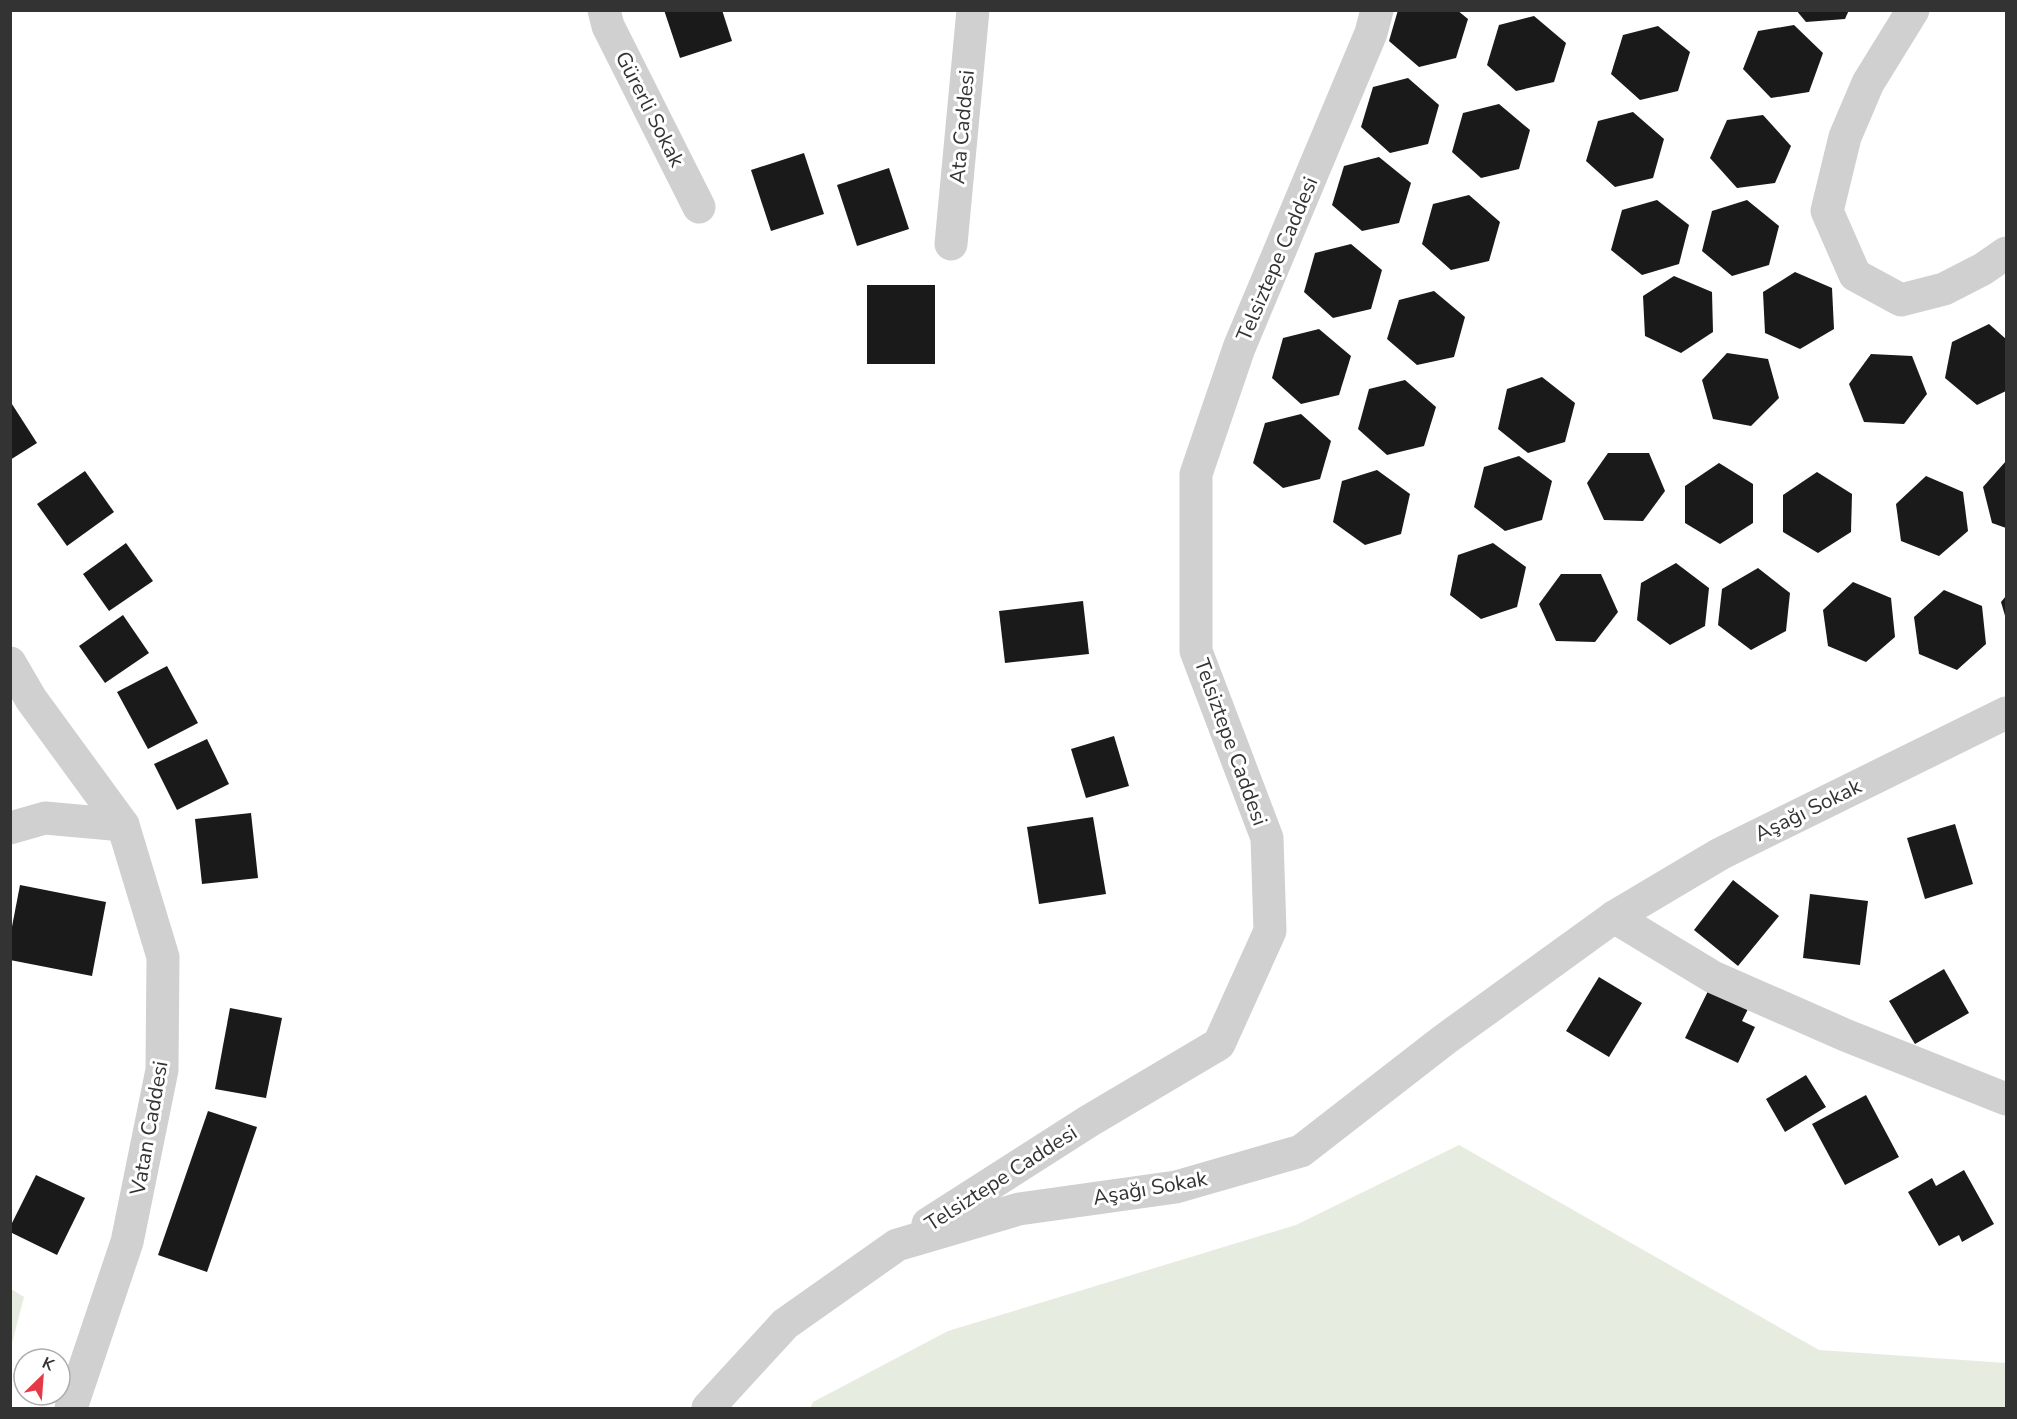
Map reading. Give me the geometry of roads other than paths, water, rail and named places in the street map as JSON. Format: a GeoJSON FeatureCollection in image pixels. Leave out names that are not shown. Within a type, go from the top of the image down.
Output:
{"type":"FeatureCollection","features":[{"type":"Feature","properties":{"kind":"street","name":"Gürerli Sokak"},"geometry":{"type":"LineString","coordinates":[[604,10],[608,26],[699,207]]}},
{"type":"Feature","properties":{"kind":"street","name":"Ata Caddesi"},"geometry":{"type":"LineString","coordinates":[[951,244],[973,10]]}},
{"type":"Feature","properties":{"kind":"street","name":"Telsiztepe Caddesi"},"geometry":{"type":"LineString","coordinates":[[897,1245],[1089,1121],[1219,1044],[1270,931],[1267,838],[1196,651],[1196,474],[1239,348],[1371,33],[1377,10]]}},
{"type":"Feature","properties":{"kind":"street"},"geometry":{"type":"LineString","coordinates":[[1912,10],[1863,94],[1845,137],[1827,211],[1855,275],[1901,300],[1944,289],[1983,269],[2007,253]]}},
{"type":"Feature","properties":{"kind":"street","name":"Vatan Caddesi"},"geometry":{"type":"LineString","coordinates":[[10,663],[31,699],[123,825],[163,957],[162,1070],[127,1242],[71,1408]]}},
{"type":"Feature","properties":{"kind":"street","name":"Aşağı Sokak"},"geometry":{"type":"LineString","coordinates":[[708,1408],[785,1324],[897,1245],[1019,1209],[1176,1187],[1301,1150],[1444,1040],[1614,917],[1720,854],[2007,713]]}},
{"type":"Feature","properties":{"kind":"street"},"geometry":{"type":"LineString","coordinates":[[10,828],[45,818],[123,825]]}},
{"type":"Feature","properties":{"kind":"street"},"geometry":{"type":"LineString","coordinates":[[1614,917],[1713,977],[1845,1035],[2007,1100]]}}]}
